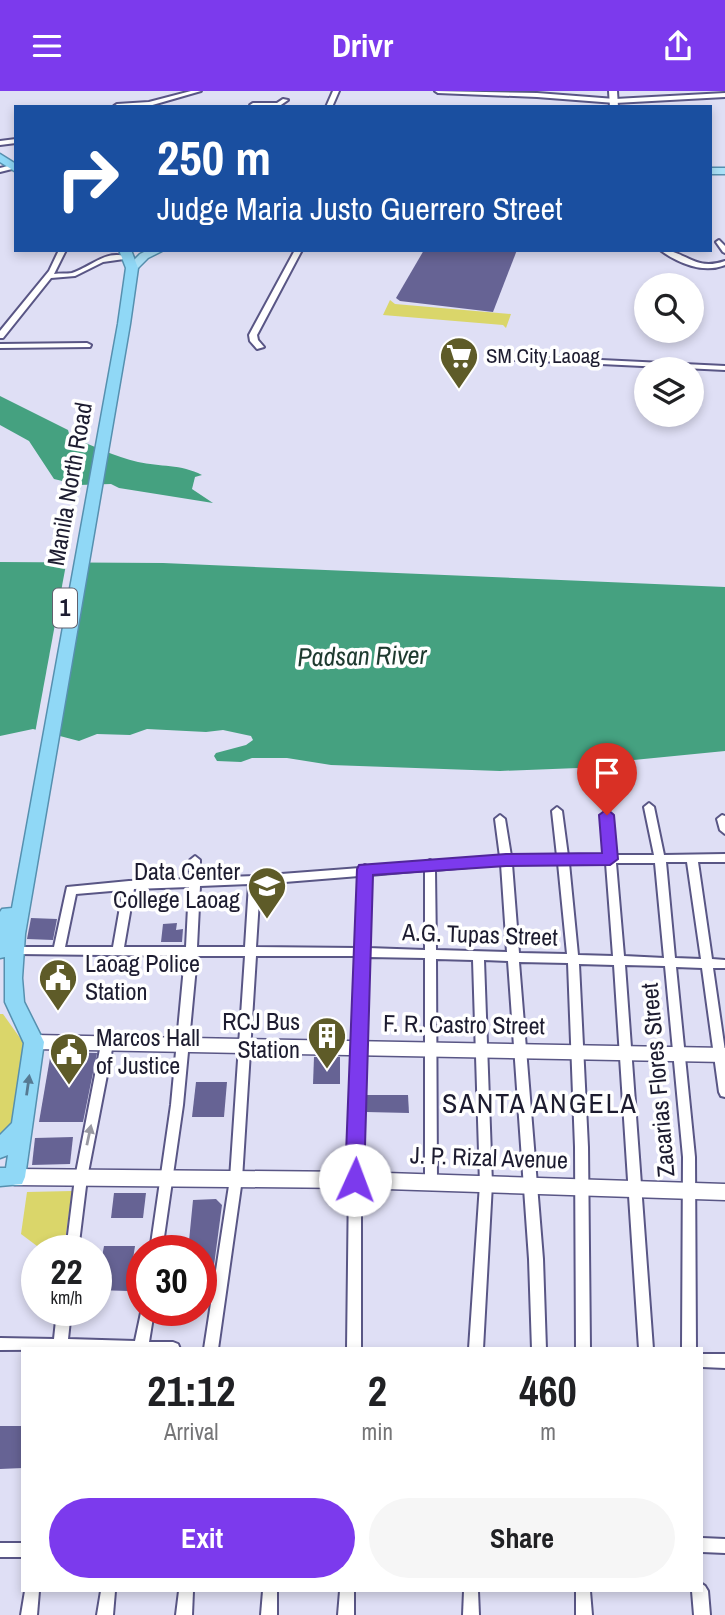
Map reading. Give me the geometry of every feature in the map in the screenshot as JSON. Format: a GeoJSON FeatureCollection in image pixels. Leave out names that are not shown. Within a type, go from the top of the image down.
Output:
{"type":"FeatureCollection","features":[{"type":"Feature","properties":{"kind":"highway","name":"Manila North Road"},"geometry":{"type":"LineString","coordinates":[[34,1042],[19,1020],[11,987],[20,883],[119,333],[126,256]]}},
{"type":"Feature","properties":{"kind":"highway","name":"Manila North Road"},"geometry":{"type":"LineString","coordinates":[[0,951],[20,883]]}},
{"type":"Feature","properties":{"kind":"highway"},"geometry":{"type":"LineString","coordinates":[[8,1177],[23,1126],[34,1042]]}},
{"type":"Feature","properties":{"kind":"highway"},"geometry":{"type":"LineString","coordinates":[[0,1149],[23,1126]]}},
{"type":"Feature","properties":{"kind":"main road"},"geometry":{"type":"LineString","coordinates":[[126,256],[150,252]]}},
{"type":"Feature","properties":{"kind":"main road","name":"F. R. Castro Street"},"geometry":{"type":"LineString","coordinates":[[34,1042],[723,1055]]}},
{"type":"Feature","properties":{"kind":"main road","name":"J. P. Rizal Avenue"},"geometry":{"type":"LineString","coordinates":[[8,1177],[355,1180],[725,1192]]}},
{"type":"Feature","properties":{"kind":"street"},"geometry":{"type":"LineString","coordinates":[[138,105],[198,91]]}},
{"type":"Feature","properties":{"kind":"street"},"geometry":{"type":"LineString","coordinates":[[439,91],[537,95],[614,104],[725,95]]}},
{"type":"Feature","properties":{"kind":"street"},"geometry":{"type":"LineString","coordinates":[[613,91],[614,104]]}},
{"type":"Feature","properties":{"kind":"street"},"geometry":{"type":"LineString","coordinates":[[253,104],[278,105],[285,100]]}},
{"type":"Feature","properties":{"kind":"street"},"geometry":{"type":"LineString","coordinates":[[719,242],[725,251]]}},
{"type":"Feature","properties":{"kind":"street"},"geometry":{"type":"LineString","coordinates":[[0,336],[48,276],[62,252]]}},
{"type":"Feature","properties":{"kind":"street"},"geometry":{"type":"LineString","coordinates":[[260,347],[254,341],[253,335],[298,252]]}},
{"type":"Feature","properties":{"kind":"street"},"geometry":{"type":"LineString","coordinates":[[668,252],[705,266],[725,263]]}},
{"type":"Feature","properties":{"kind":"street"},"geometry":{"type":"LineString","coordinates":[[48,276],[73,275],[101,260],[126,256]]}},
{"type":"Feature","properties":{"kind":"street"},"geometry":{"type":"LineString","coordinates":[[0,346],[87,345]]}},
{"type":"Feature","properties":{"kind":"street"},"geometry":{"type":"LineString","coordinates":[[498,357],[725,368]]}},
{"type":"Feature","properties":{"kind":"street","name":"Zacarias Flores Street"},"geometry":{"type":"LineString","coordinates":[[649,807],[660,859],[691,1191],[689,1347]]}},
{"type":"Feature","properties":{"kind":"street"},"geometry":{"type":"LineString","coordinates":[[557,811],[564,859],[580,1051],[583,1347]]}},
{"type":"Feature","properties":{"kind":"street"},"geometry":{"type":"LineString","coordinates":[[607,815],[646,1347]]}},
{"type":"Feature","properties":{"kind":"street"},"geometry":{"type":"LineString","coordinates":[[500,819],[506,860],[536,1259],[539,1347]]}},
{"type":"Feature","properties":{"kind":"street"},"geometry":{"type":"LineString","coordinates":[[722,819],[725,831]]}},
{"type":"Feature","properties":{"kind":"street"},"geometry":{"type":"LineString","coordinates":[[59,950],[71,890],[255,880],[365,869],[506,860],[725,858]]}},
{"type":"Feature","properties":{"kind":"street"},"geometry":{"type":"LineString","coordinates":[[692,859],[723,1055],[725,1092]]}},
{"type":"Feature","properties":{"kind":"street"},"geometry":{"type":"LineString","coordinates":[[158,1235],[182,1046],[191,950],[195,860]]}},
{"type":"Feature","properties":{"kind":"street"},"geometry":{"type":"LineString","coordinates":[[430,864],[431,1183]]}},
{"type":"Feature","properties":{"kind":"street"},"geometry":{"type":"LineString","coordinates":[[354,1347],[355,1180],[365,869]]}},
{"type":"Feature","properties":{"kind":"street"},"geometry":{"type":"LineString","coordinates":[[211,1347],[236,1179],[255,880]]}},
{"type":"Feature","properties":{"kind":"street"},"geometry":{"type":"LineString","coordinates":[[118,950],[129,885]]}},
{"type":"Feature","properties":{"kind":"street","name":"A.G. Tupas Street"},"geometry":{"type":"LineString","coordinates":[[23,951],[361,952],[725,964]]}},
{"type":"Feature","properties":{"kind":"street"},"geometry":{"type":"LineString","coordinates":[[476,1347],[486,1184],[478,956]]}},
{"type":"Feature","properties":{"kind":"street"},"geometry":{"type":"LineString","coordinates":[[74,1235],[81,1178],[107,1044]]}},
{"type":"Feature","properties":{"kind":"street"},"geometry":{"type":"LineString","coordinates":[[0,1344],[60,1347],[62,1326]]}},
{"type":"Feature","properties":{"kind":"street"},"geometry":{"type":"LineString","coordinates":[[141,1347],[145,1326]]}},
{"type":"Feature","properties":{"kind":"street"},"geometry":{"type":"LineString","coordinates":[[703,1361],[725,1361]]}},
{"type":"Feature","properties":{"kind":"street"},"geometry":{"type":"LineString","coordinates":[[703,1545],[725,1546]]}},
{"type":"Feature","properties":{"kind":"street"},"geometry":{"type":"LineString","coordinates":[[0,1550],[21,1550]]}},
{"type":"Feature","properties":{"kind":"street"},"geometry":{"type":"LineString","coordinates":[[29,1615],[32,1592]]}},
{"type":"Feature","properties":{"kind":"street"},"geometry":{"type":"LineString","coordinates":[[106,1615],[108,1592]]}},
{"type":"Feature","properties":{"kind":"street"},"geometry":{"type":"LineString","coordinates":[[184,1615],[186,1592]]}},
{"type":"Feature","properties":{"kind":"street"},"geometry":{"type":"LineString","coordinates":[[269,1615],[270,1592]]}},
{"type":"Feature","properties":{"kind":"street"},"geometry":{"type":"LineString","coordinates":[[346,1615],[347,1592]]}},
{"type":"Feature","properties":{"kind":"street"},"geometry":{"type":"LineString","coordinates":[[471,1592],[471,1615]]}},
{"type":"Feature","properties":{"kind":"street"},"geometry":{"type":"LineString","coordinates":[[583,1592],[584,1615]]}},
{"type":"Feature","properties":{"kind":"street"},"geometry":{"type":"LineString","coordinates":[[700,1592],[702,1615]]}},
{"type":"Feature","properties":{"kind":"shaded area"},"geometry":{"type":"Polygon","coordinates":[[[390,300],[395,304],[511,314],[506,328],[503,325],[383,315],[390,300]]]}},
{"type":"Feature","properties":{"kind":"shaded area"},"geometry":{"type":"Polygon","coordinates":[[[0,1014],[3,1014],[25,1045],[18,1125],[0,1141],[0,1014]]]}},
{"type":"Feature","properties":{"kind":"shaded area"},"geometry":{"type":"Polygon","coordinates":[[[72,1191],[66,1235],[21,1234],[27,1192],[72,1191]]]}},
{"type":"Feature","properties":{"kind":"water"},"geometry":{"type":"Polygon","coordinates":[[[0,396],[68,430],[70,437],[112,454],[138,462],[186,469],[202,475],[195,477],[192,489],[213,503],[119,488],[111,484],[79,485],[54,479],[29,441],[0,425],[0,396]]]}},
{"type":"Feature","properties":{"kind":"water","name":"Padsan River"},"geometry":{"type":"Polygon","coordinates":[[[0,562],[163,563],[725,587],[725,751],[593,764],[578,768],[500,771],[331,765],[287,758],[217,761],[214,756],[216,753],[246,745],[253,740],[251,736],[223,730],[206,732],[147,729],[130,735],[97,734],[79,741],[33,729],[0,736],[0,562]]]}},
{"type":"Feature","properties":{"kind":"pier"},"geometry":{"type":"Polygon","coordinates":[[[67,559],[89,560],[59,739],[35,733],[67,559]]]}},
{"type":"Feature","properties":{"kind":"building","name":"SM City Laoag"},"geometry":{"type":"Polygon","coordinates":[[[423,252],[516,252],[493,312],[400,301],[396,298],[423,252]]]}},
{"type":"Feature","properties":{"kind":"building"},"geometry":{"type":"Polygon","coordinates":[[[31,918],[57,919],[53,940],[27,939],[31,918]]]}},
{"type":"Feature","properties":{"kind":"building"},"geometry":{"type":"Polygon","coordinates":[[[177,923],[176,930],[183,929],[182,942],[161,942],[163,924],[177,923]]]}},
{"type":"Feature","properties":{"kind":"building","name":"Marcos Hall of Justice"},"geometry":{"type":"Polygon","coordinates":[[[51,1052],[97,1053],[83,1122],[39,1122],[51,1052]]]}},
{"type":"Feature","properties":{"kind":"building","name":"RCJ Bus Station"},"geometry":{"type":"Polygon","coordinates":[[[314,1057],[340,1057],[340,1084],[313,1084],[314,1057]]]}},
{"type":"Feature","properties":{"kind":"building"},"geometry":{"type":"Polygon","coordinates":[[[196,1082],[227,1082],[224,1117],[192,1117],[196,1082]]]}},
{"type":"Feature","properties":{"kind":"building"},"geometry":{"type":"Polygon","coordinates":[[[366,1095],[408,1095],[409,1113],[366,1112],[366,1095]]]}},
{"type":"Feature","properties":{"kind":"building"},"geometry":{"type":"Polygon","coordinates":[[[73,1137],[70,1164],[32,1165],[35,1138],[73,1137]]]}},
{"type":"Feature","properties":{"kind":"building"},"geometry":{"type":"Polygon","coordinates":[[[114,1193],[146,1193],[143,1218],[111,1218],[114,1193]]]}},
{"type":"Feature","properties":{"kind":"building"},"geometry":{"type":"Polygon","coordinates":[[[216,1199],[222,1205],[217,1243],[217,1235],[190,1235],[193,1200],[216,1199]]]}},
{"type":"Feature","properties":{"kind":"building"},"geometry":{"type":"Polygon","coordinates":[[[112,1246],[126,1246],[126,1291],[112,1290],[112,1246]]]}},
{"type":"Feature","properties":{"kind":"building"},"geometry":{"type":"Polygon","coordinates":[[[0,1426],[21,1426],[21,1468],[0,1469],[0,1426]]]}},
{"type":"Feature","properties":{"kind":"place","name":"SM City Laoag"},"geometry":{"type":"Point","coordinates":[459,390]}},
{"type":"Feature","properties":{"kind":"place","name":"Data Center College Laoag"},"geometry":{"type":"Point","coordinates":[267,920]}},
{"type":"Feature","properties":{"kind":"place","name":"Laoag Police Station"},"geometry":{"type":"Point","coordinates":[58,1012]}},
{"type":"Feature","properties":{"kind":"place","name":"RCJ Bus Station"},"geometry":{"type":"Point","coordinates":[327,1070]}},
{"type":"Feature","properties":{"kind":"place","name":"Marcos Hall of Justice"},"geometry":{"type":"Point","coordinates":[69,1086]}},
{"type":"Feature","properties":{"kind":"district","name":"SANTA ANGELA"},"geometry":{"type":"Point","coordinates":[540,1103]}},
{"type":"Feature","properties":{"kind":"route"},"geometry":{"type":"LineString","coordinates":[[355,1180],[365,869],[506,860],[610,859],[607,815]]}}]}
